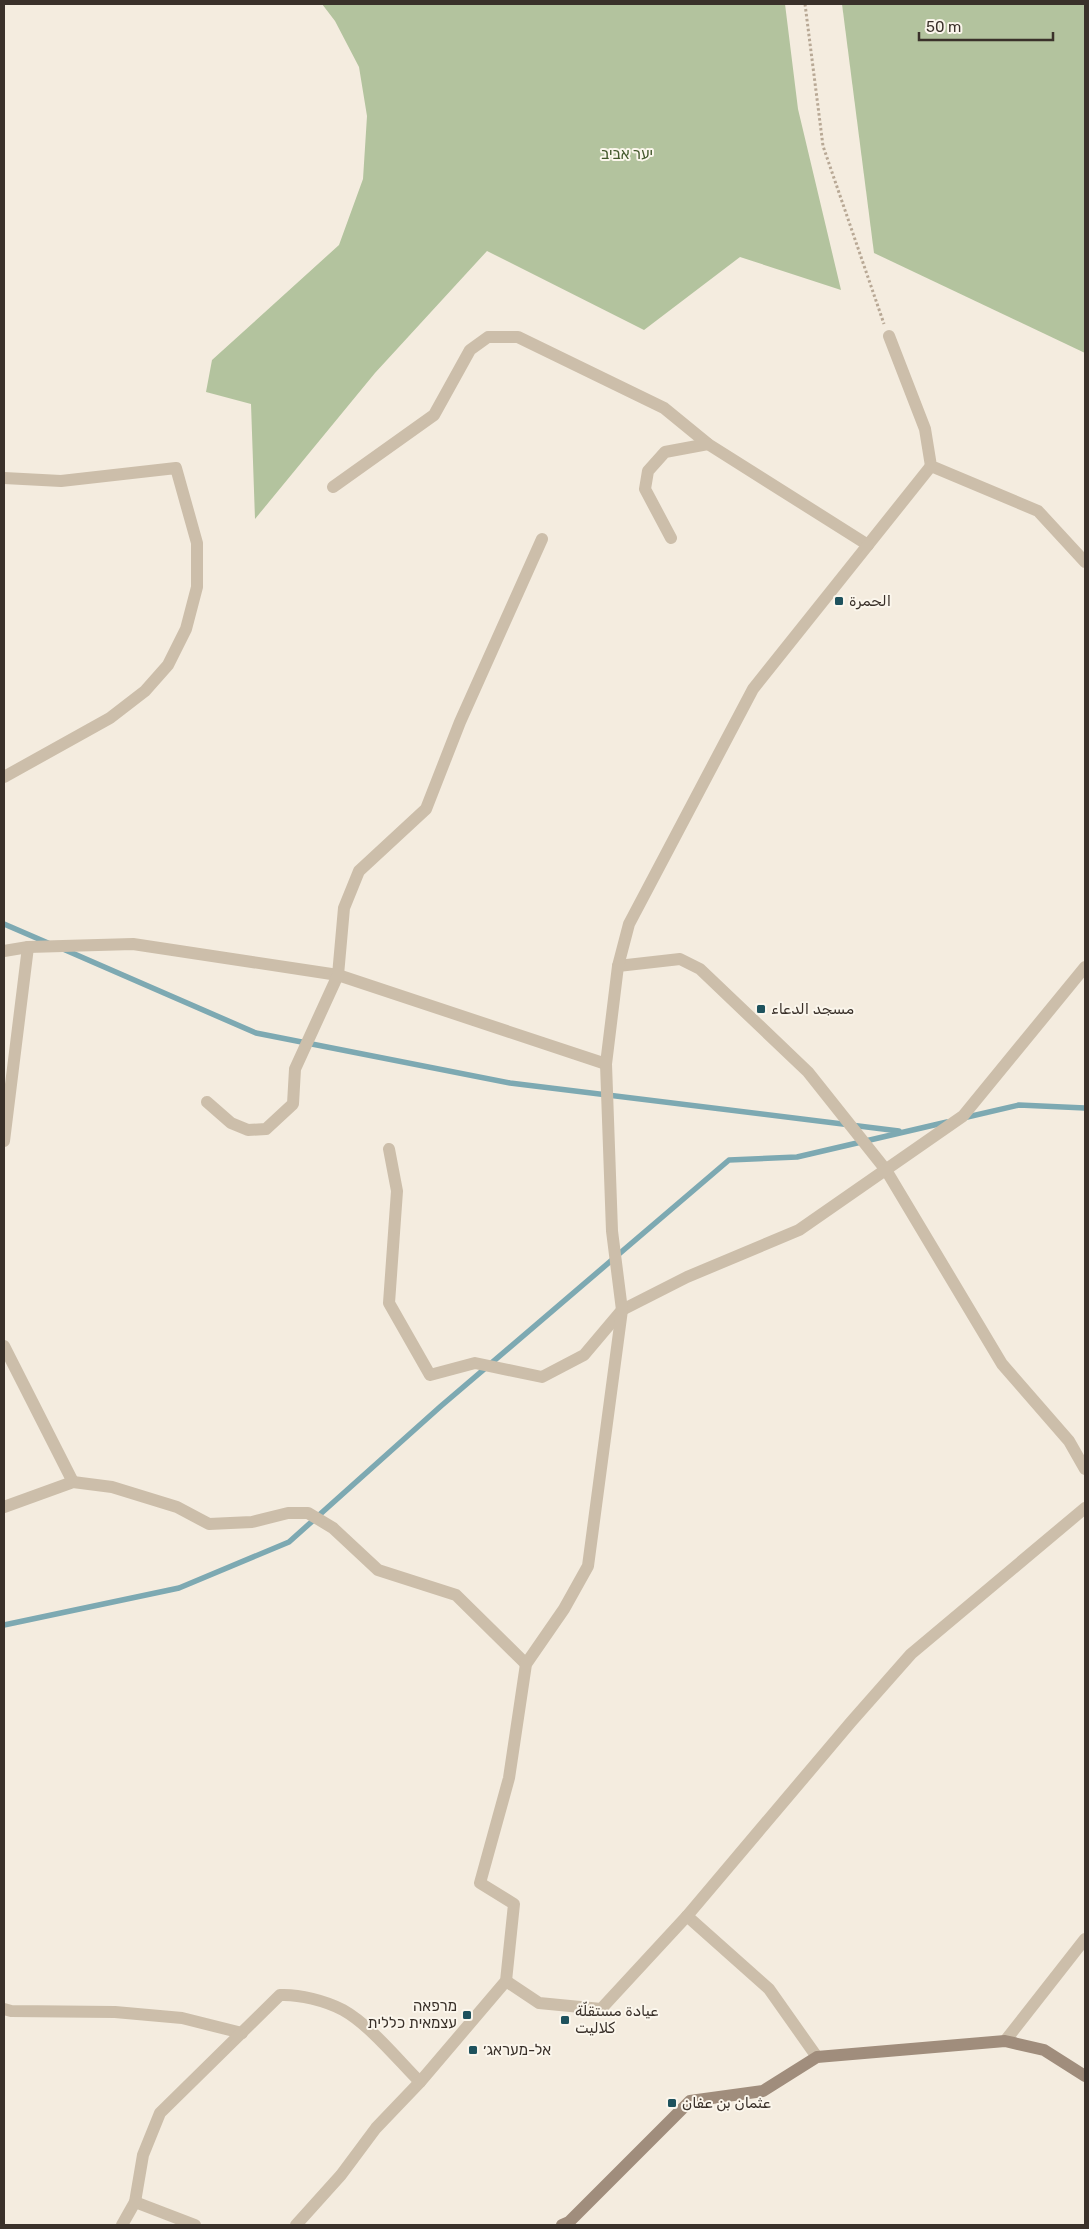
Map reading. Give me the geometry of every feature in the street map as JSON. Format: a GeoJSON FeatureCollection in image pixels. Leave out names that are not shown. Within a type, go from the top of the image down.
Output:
{"type":"FeatureCollection","features":[{"type":"Feature","properties":{"kind":"street"},"geometry":{"type":"LineString","coordinates":[[296,2225],[341,2175],[376,2128],[420,2082],[506,1981],[514,1904],[480,1883],[509,1778],[526,1664],[564,1609],[588,1566],[622,1310],[612,1231],[606,1064],[618,966],[629,924],[753,689],[931,466],[925,429],[889,336]]}},
{"type":"Feature","properties":{"kind":"street"},"geometry":{"type":"LineString","coordinates":[[333,486],[434,416],[470,350],[488,337],[518,337],[664,408],[708,444],[868,545]]}},
{"type":"Feature","properties":{"kind":"street"},"geometry":{"type":"LineString","coordinates":[[671,538],[645,488],[648,471],[665,452],[708,444]]}},
{"type":"Feature","properties":{"kind":"street"},"geometry":{"type":"LineString","coordinates":[[931,466],[1038,511],[1085,562]]}},
{"type":"Feature","properties":{"kind":"street"},"geometry":{"type":"LineString","coordinates":[[4,478],[61,481],[176,468],[197,542],[197,587],[186,629],[168,665],[145,691],[110,718],[4,777]]}},
{"type":"Feature","properties":{"kind":"street"},"geometry":{"type":"LineString","coordinates":[[207,1102],[231,1123],[248,1130],[266,1129],[293,1104],[295,1069],[338,975],[344,908],[359,872],[426,809],[460,722],[542,539]]}},
{"type":"Feature","properties":{"kind":"street"},"geometry":{"type":"LineString","coordinates":[[4,951],[28,947],[133,944],[338,975],[606,1064]]}},
{"type":"Feature","properties":{"kind":"street"},"geometry":{"type":"LineString","coordinates":[[4,1141],[28,947]]}},
{"type":"Feature","properties":{"kind":"street"},"geometry":{"type":"LineString","coordinates":[[618,966],[680,959],[700,969],[808,1072],[886,1170],[1002,1364],[1069,1441],[1085,1469]]}},
{"type":"Feature","properties":{"kind":"street"},"geometry":{"type":"LineString","coordinates":[[390,1149],[397,1191],[389,1303],[430,1375],[475,1362],[542,1377],[584,1355],[622,1310],[686,1277],[799,1230],[963,1116],[1085,967]]}},
{"type":"Feature","properties":{"kind":"street"},"geometry":{"type":"LineString","coordinates":[[4,1346],[73,1482]]}},
{"type":"Feature","properties":{"kind":"street"},"geometry":{"type":"LineString","coordinates":[[4,1507],[73,1482],[112,1487],[177,1507],[209,1524],[252,1522],[288,1513],[308,1513],[333,1528],[378,1570],[456,1595],[526,1664]]}},
{"type":"Feature","properties":{"kind":"street"},"geometry":{"type":"LineString","coordinates":[[506,1981],[539,2003],[601,2009],[687,1916],[911,1654],[1085,1508]]}},
{"type":"Feature","properties":{"kind":"street"},"geometry":{"type":"LineString","coordinates":[[687,1916],[769,1989],[817,2058]]}},
{"type":"Feature","properties":{"kind":"street"},"geometry":{"type":"LineString","coordinates":[[1004,2042],[1085,1939]]}},
{"type":"Feature","properties":{"kind":"street"},"geometry":{"type":"LineString","coordinates":[[122,2225],[135,2202],[143,2155],[160,2113],[280,1995],[297,1994],[343,2010],[370,2032],[420,2082]]}},
{"type":"Feature","properties":{"kind":"street"},"geometry":{"type":"LineString","coordinates":[[4,2009],[11,2012],[115,2012],[182,2018],[242,2033]]}},
{"type":"Feature","properties":{"kind":"street"},"geometry":{"type":"LineString","coordinates":[[562,2225],[569,2222],[690,2101],[763,2091],[817,2058],[1004,2042],[1044,2050],[1085,2076]]}},
{"type":"Feature","properties":{"kind":"street"},"geometry":{"type":"LineString","coordinates":[[135,2202],[195,2225]]}},
{"type":"Feature","properties":{"kind":"path"},"geometry":{"type":"LineString","coordinates":[[805,4],[823,146],[889,336]]}},
{"type":"Feature","properties":{"kind":"green space","name":"יער אביב"},"geometry":{"type":"Polygon","coordinates":[[[322,4],[785,4],[798,109],[841,290],[740,257],[644,330],[487,251],[375,373],[255,519],[251,404],[206,392],[212,360],[339,245],[363,179],[367,116],[359,67],[335,21],[322,4]]]}},
{"type":"Feature","properties":{"kind":"green space"},"geometry":{"type":"Polygon","coordinates":[[[842,4],[1085,4],[1085,353],[874,253],[842,4]]]}},
{"type":"Feature","properties":{"kind":"waterway"},"geometry":{"type":"LineString","coordinates":[[4,924],[48,943]]}},
{"type":"Feature","properties":{"kind":"waterway"},"geometry":{"type":"LineString","coordinates":[[63,949],[256,1033],[510,1083],[899,1131]]}},
{"type":"Feature","properties":{"kind":"waterway"},"geometry":{"type":"LineString","coordinates":[[963,1118],[1019,1105],[1085,1108]]}},
{"type":"Feature","properties":{"kind":"waterway"},"geometry":{"type":"LineString","coordinates":[[4,1625],[179,1588],[289,1542],[441,1406],[729,1160],[797,1157],[947,1122]]}},
{"type":"Feature","properties":{"kind":"place","name":"الحمرة"},"geometry":{"type":"Point","coordinates":[839,601]}},
{"type":"Feature","properties":{"kind":"place","name":"مسجد الدعاء"},"geometry":{"type":"Point","coordinates":[761,1009]}},
{"type":"Feature","properties":{"kind":"place","name":"מרפאה עצמאית כללית"},"geometry":{"type":"Point","coordinates":[467,2015]}},
{"type":"Feature","properties":{"kind":"place","name":"عيادة مستقلّة كلاليت"},"geometry":{"type":"Point","coordinates":[565,2020]}},
{"type":"Feature","properties":{"kind":"place","name":"אל-מעראג׳"},"geometry":{"type":"Point","coordinates":[473,2050]}},
{"type":"Feature","properties":{"kind":"place","name":"عثمان بن عفان"},"geometry":{"type":"Point","coordinates":[672,2103]}}]}
